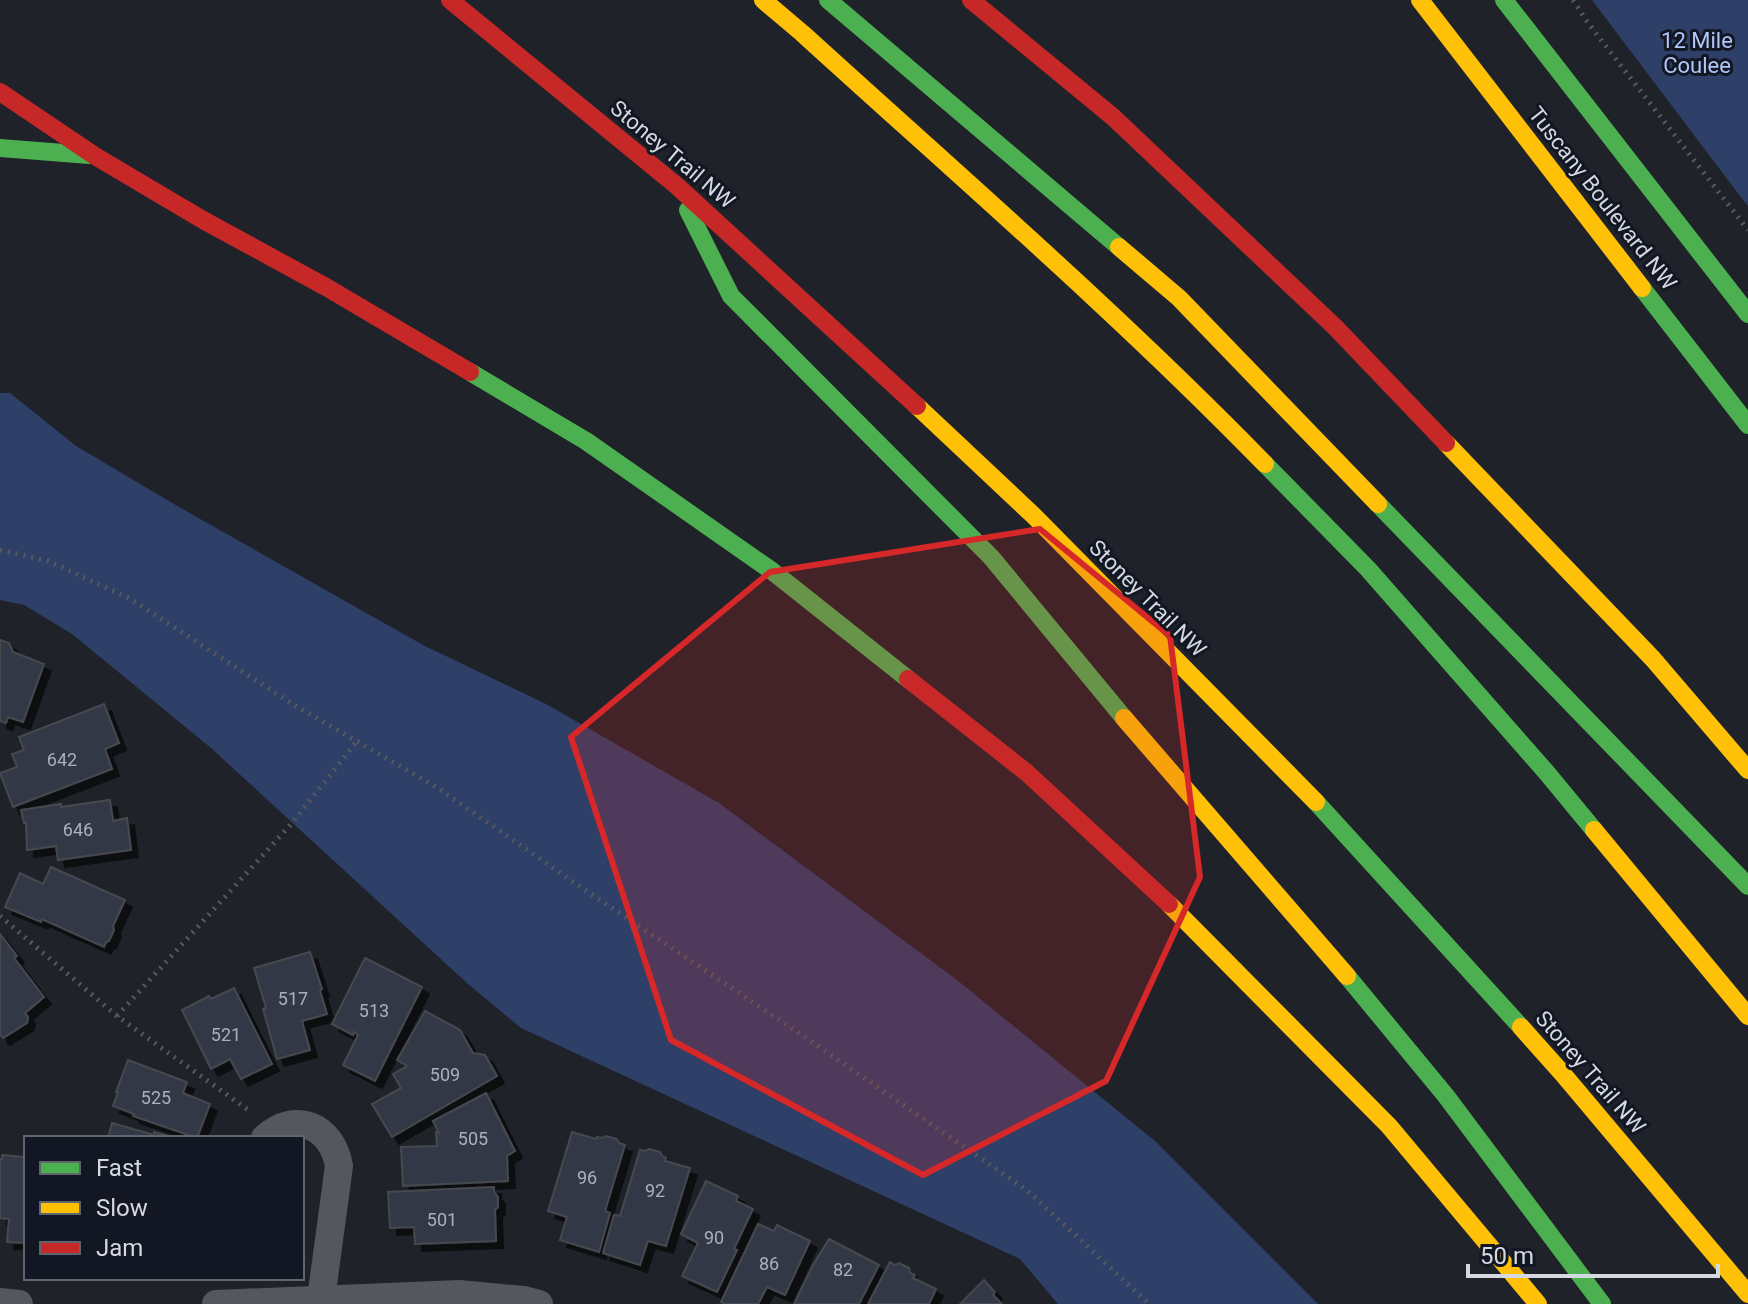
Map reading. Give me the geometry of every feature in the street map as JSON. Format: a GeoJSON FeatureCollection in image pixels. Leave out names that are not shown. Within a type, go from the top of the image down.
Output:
{"type":"FeatureCollection","features":[{"type":"Feature","properties":{"kind":"main road","name":"Stoney Trail NW"},"geometry":{"type":"LineString","coordinates":[[450,0],[677,186],[1034,516],[1315,801],[1562,1073],[1748,1294]]}},
{"type":"Feature","properties":{"kind":"main road"},"geometry":{"type":"LineString","coordinates":[[763,0],[1087,292],[1228,426],[1368,569],[1547,773],[1748,1016]]}},
{"type":"Feature","properties":{"kind":"main road"},"geometry":{"type":"LineString","coordinates":[[828,0],[1179,298],[1748,886]]}},
{"type":"Feature","properties":{"kind":"main road"},"geometry":{"type":"LineString","coordinates":[[971,0],[1113,117],[1335,327],[1653,659],[1748,770]]}},
{"type":"Feature","properties":{"kind":"main road","name":"Tuscany Boulevard NW"},"geometry":{"type":"LineString","coordinates":[[1420,0],[1748,425]]}},
{"type":"Feature","properties":{"kind":"main road","name":"Tuscany Boulevard NW"},"geometry":{"type":"LineString","coordinates":[[1504,0],[1748,314]]}},
{"type":"Feature","properties":{"kind":"main road"},"geometry":{"type":"LineString","coordinates":[[0,92],[95,156],[340,295],[586,441],[772,571],[1026,772],[1166,901],[1389,1126],[1538,1304]]}},
{"type":"Feature","properties":{"kind":"main road"},"geometry":{"type":"LineString","coordinates":[[0,148],[95,156]]}},
{"type":"Feature","properties":{"kind":"main road"},"geometry":{"type":"LineString","coordinates":[[677,186],[731,296],[991,557],[1116,709],[1417,1060],[1602,1304]]}},
{"type":"Feature","properties":{"kind":"street"},"geometry":{"type":"LineString","coordinates":[[270,1134],[289,1124],[304,1124],[318,1129],[337,1151],[339,1166],[321,1299]]}},
{"type":"Feature","properties":{"kind":"street"},"geometry":{"type":"LineString","coordinates":[[236,1303],[239,1280]]}},
{"type":"Feature","properties":{"kind":"street"},"geometry":{"type":"LineString","coordinates":[[216,1304],[459,1294],[539,1304]]}},
{"type":"Feature","properties":{"kind":"street"},"geometry":{"type":"LineString","coordinates":[[0,1302],[19,1304]]}},
{"type":"Feature","properties":{"kind":"path"},"geometry":{"type":"LineString","coordinates":[[1573,0],[1748,230]]}},
{"type":"Feature","properties":{"kind":"path"},"geometry":{"type":"LineString","coordinates":[[0,550],[48,561],[129,598],[294,705],[438,788],[1028,1191],[1149,1304]]}},
{"type":"Feature","properties":{"kind":"path"},"geometry":{"type":"LineString","coordinates":[[117,1016],[292,823],[357,741]]}},
{"type":"Feature","properties":{"kind":"path"},"geometry":{"type":"LineString","coordinates":[[0,916],[117,1016],[270,1134]]}},
{"type":"Feature","properties":{"kind":"highlighted area"},"geometry":{"type":"Polygon","coordinates":[[[1040,529],[1170,636],[1200,877],[1106,1081],[923,1175],[671,1040],[571,737],[770,572],[1040,529]]]}},
{"type":"Feature","properties":{"kind":"green space","name":"12 Mile Coulee"},"geometry":{"type":"Polygon","coordinates":[[[1592,0],[1748,0],[1748,206],[1737,192],[1592,0]]]}},
{"type":"Feature","properties":{"kind":"green space"},"geometry":{"type":"Polygon","coordinates":[[[0,393],[10,393],[76,446],[179,507],[423,645],[546,704],[719,803],[957,980],[1155,1141],[1318,1304],[1058,1304],[1020,1259],[521,1028],[468,984],[211,748],[72,634],[24,605],[0,600],[0,393]]]}},
{"type":"Feature","properties":{"kind":"building"},"geometry":{"type":"Polygon","coordinates":[[[0,640],[9,643],[13,652],[44,664],[23,722],[8,717],[6,723],[0,721],[0,640]]]}},
{"type":"Feature","properties":{"kind":"building"},"geometry":{"type":"Polygon","coordinates":[[[104,704],[119,743],[105,749],[112,769],[13,807],[0,773],[17,767],[12,754],[24,750],[19,737],[104,704]]]}},
{"type":"Feature","properties":{"kind":"building"},"geometry":{"type":"Polygon","coordinates":[[[110,800],[113,821],[127,818],[131,850],[58,860],[56,846],[27,850],[26,823],[21,810],[110,800]]]}},
{"type":"Feature","properties":{"kind":"building"},"geometry":{"type":"Polygon","coordinates":[[[51,867],[125,900],[104,947],[42,919],[41,922],[5,907],[20,873],[43,884],[51,867]]]}},
{"type":"Feature","properties":{"kind":"building"},"geometry":{"type":"Polygon","coordinates":[[[0,934],[44,997],[25,1013],[27,1023],[3,1038],[0,1035],[0,934]]]}},
{"type":"Feature","properties":{"kind":"building"},"geometry":{"type":"Polygon","coordinates":[[[310,952],[327,1014],[302,1021],[310,1050],[277,1059],[254,968],[310,952]]]}},
{"type":"Feature","properties":{"kind":"building"},"geometry":{"type":"Polygon","coordinates":[[[365,958],[422,987],[375,1081],[343,1065],[358,1035],[332,1024],[365,958]]]}},
{"type":"Feature","properties":{"kind":"building"},"geometry":{"type":"Polygon","coordinates":[[[234,988],[272,1064],[241,1079],[230,1059],[211,1069],[182,1010],[234,988]]]}},
{"type":"Feature","properties":{"kind":"building"},"geometry":{"type":"Polygon","coordinates":[[[425,1011],[460,1030],[473,1053],[485,1055],[497,1076],[392,1137],[372,1104],[401,1088],[393,1074],[407,1066],[397,1060],[425,1011]]]}},
{"type":"Feature","properties":{"kind":"building"},"geometry":{"type":"Polygon","coordinates":[[[128,1060],[187,1082],[183,1093],[210,1104],[198,1136],[191,1136],[113,1106],[128,1060]]]}},
{"type":"Feature","properties":{"kind":"building"},"geometry":{"type":"Polygon","coordinates":[[[486,1093],[515,1151],[507,1156],[508,1181],[403,1186],[401,1147],[437,1146],[436,1132],[439,1133],[433,1121],[486,1093]]]}},
{"type":"Feature","properties":{"kind":"building"},"geometry":{"type":"Polygon","coordinates":[[[112,1123],[169,1136],[109,1136],[112,1123]]]}},
{"type":"Feature","properties":{"kind":"building"},"geometry":{"type":"Polygon","coordinates":[[[572,1132],[596,1139],[606,1136],[625,1145],[605,1211],[610,1213],[599,1252],[560,1240],[567,1217],[548,1211],[572,1132]]]}},
{"type":"Feature","properties":{"kind":"building"},"geometry":{"type":"Polygon","coordinates":[[[640,1150],[660,1152],[665,1161],[690,1168],[666,1246],[648,1241],[640,1265],[603,1253],[614,1215],[620,1216],[640,1150]]]}},
{"type":"Feature","properties":{"kind":"building"},"geometry":{"type":"Polygon","coordinates":[[[2,1155],[24,1157],[24,1243],[7,1242],[9,1219],[0,1218],[2,1155]]]}},
{"type":"Feature","properties":{"kind":"building"},"geometry":{"type":"Polygon","coordinates":[[[706,1181],[738,1196],[736,1201],[753,1209],[717,1292],[682,1276],[698,1243],[681,1234],[706,1181]]]}},
{"type":"Feature","properties":{"kind":"building"},"geometry":{"type":"Polygon","coordinates":[[[494,1187],[498,1197],[495,1210],[496,1241],[415,1244],[414,1227],[390,1228],[388,1192],[494,1187]]]}},
{"type":"Feature","properties":{"kind":"building"},"geometry":{"type":"Polygon","coordinates":[[[758,1224],[774,1231],[777,1225],[810,1241],[785,1295],[767,1287],[758,1304],[725,1304],[721,1302],[758,1224]]]}},
{"type":"Feature","properties":{"kind":"building"},"geometry":{"type":"Polygon","coordinates":[[[829,1239],[879,1265],[859,1304],[794,1304],[813,1265],[829,1239]]]}},
{"type":"Feature","properties":{"kind":"building"},"geometry":{"type":"Polygon","coordinates":[[[890,1262],[909,1268],[910,1273],[915,1275],[913,1278],[936,1289],[929,1304],[868,1304],[890,1262]]]}},
{"type":"Feature","properties":{"kind":"building"},"geometry":{"type":"Polygon","coordinates":[[[984,1280],[1002,1304],[960,1304],[984,1280]]]}},
{"type":"Feature","properties":{"kind":"traffic: fast"},"geometry":{"type":"LineString","coordinates":[[828,0],[1119,247]]}},
{"type":"Feature","properties":{"kind":"traffic: fast"},"geometry":{"type":"LineString","coordinates":[[1504,0],[1748,314]]}},
{"type":"Feature","properties":{"kind":"traffic: fast"},"geometry":{"type":"LineString","coordinates":[[0,148],[89,155]]}},
{"type":"Feature","properties":{"kind":"traffic: fast"},"geometry":{"type":"LineString","coordinates":[[688,210],[731,296],[991,557],[1124,718]]}},
{"type":"Feature","properties":{"kind":"traffic: fast"},"geometry":{"type":"LineString","coordinates":[[1642,288],[1748,425]]}},
{"type":"Feature","properties":{"kind":"traffic: fast"},"geometry":{"type":"LineString","coordinates":[[470,372],[586,441],[772,571],[908,679]]}},
{"type":"Feature","properties":{"kind":"traffic: fast"},"geometry":{"type":"LineString","coordinates":[[1265,464],[1368,569],[1594,830]]}},
{"type":"Feature","properties":{"kind":"traffic: fast"},"geometry":{"type":"LineString","coordinates":[[1378,504],[1748,886]]}},
{"type":"Feature","properties":{"kind":"traffic: fast"},"geometry":{"type":"LineString","coordinates":[[1316,802],[1521,1027]]}},
{"type":"Feature","properties":{"kind":"traffic: fast"},"geometry":{"type":"LineString","coordinates":[[1347,976],[1446,1096],[1602,1304]]}},
{"type":"Feature","properties":{"kind":"traffic: slow"},"geometry":{"type":"LineString","coordinates":[[763,0],[1095,299],[1265,464]]}},
{"type":"Feature","properties":{"kind":"traffic: slow"},"geometry":{"type":"LineString","coordinates":[[1420,0],[1642,288]]}},
{"type":"Feature","properties":{"kind":"traffic: slow"},"geometry":{"type":"LineString","coordinates":[[1119,247],[1179,298],[1378,504]]}},
{"type":"Feature","properties":{"kind":"traffic: slow"},"geometry":{"type":"LineString","coordinates":[[917,406],[1034,516],[1316,802]]}},
{"type":"Feature","properties":{"kind":"traffic: slow"},"geometry":{"type":"LineString","coordinates":[[1446,443],[1653,659],[1748,770]]}},
{"type":"Feature","properties":{"kind":"traffic: slow"},"geometry":{"type":"LineString","coordinates":[[1124,718],[1347,976]]}},
{"type":"Feature","properties":{"kind":"traffic: slow"},"geometry":{"type":"LineString","coordinates":[[1594,830],[1748,1016]]}},
{"type":"Feature","properties":{"kind":"traffic: slow"},"geometry":{"type":"LineString","coordinates":[[1169,904],[1389,1126],[1538,1304]]}},
{"type":"Feature","properties":{"kind":"traffic: slow"},"geometry":{"type":"LineString","coordinates":[[1521,1027],[1748,1294]]}},
{"type":"Feature","properties":{"kind":"traffic: jam"},"geometry":{"type":"LineString","coordinates":[[450,0],[677,186],[917,406]]}},
{"type":"Feature","properties":{"kind":"traffic: jam"},"geometry":{"type":"LineString","coordinates":[[971,0],[1113,117],[1335,327],[1446,443]]}},
{"type":"Feature","properties":{"kind":"traffic: jam"},"geometry":{"type":"LineString","coordinates":[[0,92],[95,156],[470,372]]}},
{"type":"Feature","properties":{"kind":"traffic: jam"},"geometry":{"type":"LineString","coordinates":[[908,679],[1026,772],[1169,904]]}}]}
